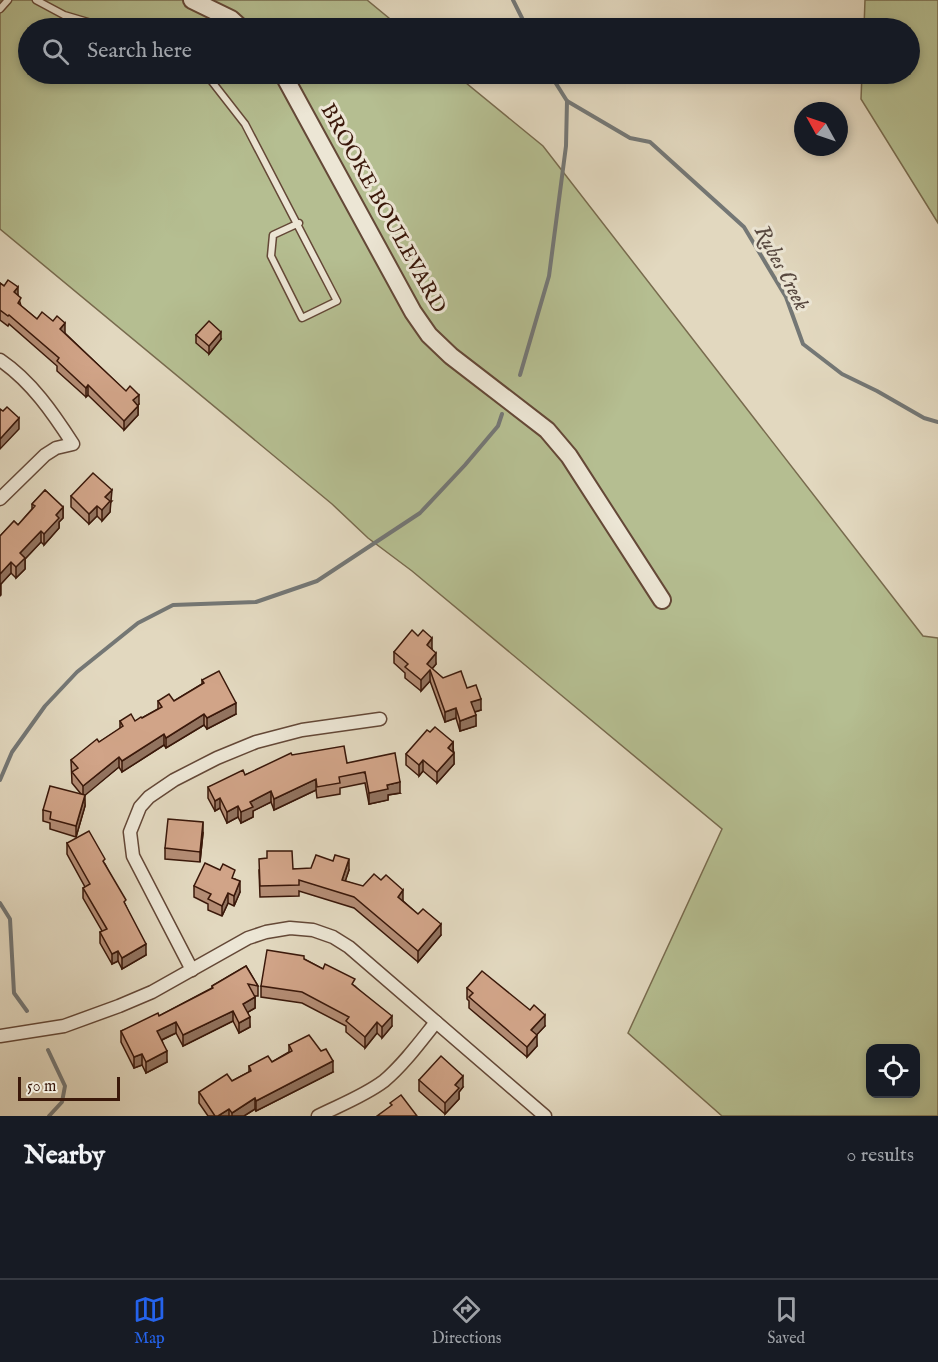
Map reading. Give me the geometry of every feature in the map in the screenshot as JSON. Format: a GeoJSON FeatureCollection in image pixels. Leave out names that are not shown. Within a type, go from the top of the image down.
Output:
{"type":"FeatureCollection","features":[{"type":"Feature","properties":{"kind":"street"},"geometry":{"type":"LineString","coordinates":[[192,0],[229,18]]}},
{"type":"Feature","properties":{"kind":"street","name":"BROOKE BOULEVARD"},"geometry":{"type":"LineString","coordinates":[[288,84],[413,312],[429,334],[451,356],[547,430],[569,456],[663,600]]}},
{"type":"Feature","properties":{"kind":"street"},"geometry":{"type":"LineString","coordinates":[[0,360],[17,371],[52,412],[73,444],[56,448],[45,455],[0,499]]}},
{"type":"Feature","properties":{"kind":"street"},"geometry":{"type":"LineString","coordinates":[[192,970],[133,856],[130,832],[140,807],[149,797],[174,780],[217,758],[256,742],[302,730],[380,719]]}},
{"type":"Feature","properties":{"kind":"street"},"geometry":{"type":"LineString","coordinates":[[0,1036],[64,1026],[144,996],[248,938],[290,928],[313,930],[333,937],[349,947],[545,1116]]}},
{"type":"Feature","properties":{"kind":"street"},"geometry":{"type":"LineString","coordinates":[[318,1116],[358,1097],[381,1082],[400,1065],[436,1022]]}},
{"type":"Feature","properties":{"kind":"lane"},"geometry":{"type":"LineString","coordinates":[[0,9],[8,0]]}},
{"type":"Feature","properties":{"kind":"lane"},"geometry":{"type":"LineString","coordinates":[[36,0],[74,18]]}},
{"type":"Feature","properties":{"kind":"lane"},"geometry":{"type":"LineString","coordinates":[[214,84],[245,124],[299,223],[338,301],[302,318],[271,256],[273,235],[299,223]]}},
{"type":"Feature","properties":{"kind":"green space"},"geometry":{"type":"Polygon","coordinates":[[[0,0],[367,0],[389,18],[18,18],[18,84],[467,84],[543,146],[923,636],[938,638],[938,1116],[722,1116],[628,1033],[722,829],[412,571],[368,538],[332,504],[0,229],[0,0]]]}},
{"type":"Feature","properties":{"kind":"green space"},"geometry":{"type":"Polygon","coordinates":[[[865,0],[938,0],[938,223],[861,99],[862,84],[920,84],[920,18],[864,18],[865,0]]]}},
{"type":"Feature","properties":{"kind":"building"},"geometry":{"type":"Polygon","coordinates":[[[8,280],[18,287],[14,292],[21,298],[18,303],[37,319],[42,312],[53,321],[57,316],[65,323],[60,329],[126,391],[130,386],[139,395],[133,400],[138,406],[124,421],[88,385],[86,388],[57,361],[59,358],[9,315],[0,310],[0,283],[4,286],[8,280]]]}},
{"type":"Feature","properties":{"kind":"building"},"geometry":{"type":"Polygon","coordinates":[[[209,321],[221,332],[209,346],[196,335],[209,321]]]}},
{"type":"Feature","properties":{"kind":"building"},"geometry":{"type":"Polygon","coordinates":[[[7,407],[19,418],[0,439],[0,409],[3,411],[7,407]]]}},
{"type":"Feature","properties":{"kind":"building"},"geometry":{"type":"Polygon","coordinates":[[[93,473],[112,490],[105,497],[110,501],[102,510],[97,506],[89,514],[71,496],[93,473]]]}},
{"type":"Feature","properties":{"kind":"building"},"geometry":{"type":"Polygon","coordinates":[[[45,490],[63,507],[56,515],[59,518],[44,534],[41,531],[20,553],[25,558],[16,567],[11,562],[0,574],[0,536],[14,521],[18,525],[35,506],[32,504],[45,490]]]}},
{"type":"Feature","properties":{"kind":"building"},"geometry":{"type":"Polygon","coordinates":[[[412,630],[418,636],[423,630],[432,638],[427,645],[436,653],[427,664],[443,678],[461,671],[467,688],[476,685],[481,699],[471,702],[476,715],[460,721],[456,708],[445,712],[430,670],[421,680],[405,667],[408,664],[394,652],[412,630]]]}},
{"type":"Feature","properties":{"kind":"building"},"geometry":{"type":"Polygon","coordinates":[[[219,671],[236,703],[207,718],[204,714],[166,738],[164,734],[122,761],[119,757],[83,786],[72,772],[78,768],[71,760],[97,739],[99,742],[123,726],[120,721],[131,714],[135,721],[142,718],[162,707],[158,701],[169,694],[174,701],[204,683],[202,680],[219,671]]]}},
{"type":"Feature","properties":{"kind":"building"},"geometry":{"type":"Polygon","coordinates":[[[435,727],[453,742],[448,748],[454,753],[437,772],[423,760],[419,765],[406,754],[427,730],[430,732],[435,727]]]}},
{"type":"Feature","properties":{"kind":"building"},"geometry":{"type":"Polygon","coordinates":[[[344,746],[347,763],[395,753],[400,782],[387,785],[388,789],[369,793],[365,772],[339,777],[340,783],[317,787],[316,779],[274,799],[271,791],[250,802],[253,807],[241,812],[238,806],[227,812],[220,798],[215,801],[208,787],[243,770],[245,775],[291,753],[292,755],[344,746]]]}},
{"type":"Feature","properties":{"kind":"building"},"geometry":{"type":"Polygon","coordinates":[[[50,786],[85,795],[76,826],[50,819],[51,812],[43,810],[50,786]]]}},
{"type":"Feature","properties":{"kind":"building"},"geometry":{"type":"Polygon","coordinates":[[[168,819],[203,822],[200,852],[165,848],[168,819]]]}},
{"type":"Feature","properties":{"kind":"building"},"geometry":{"type":"Polygon","coordinates":[[[89,831],[105,859],[103,861],[126,900],[124,902],[146,944],[122,958],[118,951],[112,954],[100,932],[107,929],[83,888],[90,884],[67,843],[89,831]]]}},
{"type":"Feature","properties":{"kind":"building"},"geometry":{"type":"Polygon","coordinates":[[[267,851],[292,851],[293,869],[311,868],[316,855],[333,861],[335,855],[349,859],[342,880],[363,886],[374,874],[381,880],[386,875],[403,890],[398,897],[418,914],[423,909],[441,924],[418,951],[354,897],[299,880],[299,885],[260,886],[259,859],[267,858],[267,851]]]}},
{"type":"Feature","properties":{"kind":"building"},"geometry":{"type":"Polygon","coordinates":[[[205,863],[220,870],[223,864],[235,870],[232,878],[240,881],[234,896],[228,893],[222,906],[208,899],[211,894],[194,886],[205,863]]]}},
{"type":"Feature","properties":{"kind":"building"},"geometry":{"type":"Polygon","coordinates":[[[267,950],[304,956],[304,959],[323,969],[325,964],[355,979],[352,984],[392,1016],[382,1027],[377,1022],[365,1037],[346,1021],[349,1017],[302,992],[261,986],[267,950]]]}},
{"type":"Feature","properties":{"kind":"building"},"geometry":{"type":"Polygon","coordinates":[[[246,966],[258,986],[248,984],[255,997],[243,1004],[250,1017],[239,1023],[233,1011],[183,1035],[176,1022],[157,1031],[167,1051],[146,1062],[142,1054],[134,1057],[121,1031],[158,1013],[159,1016],[213,988],[212,986],[246,966]]]}},
{"type":"Feature","properties":{"kind":"building"},"geometry":{"type":"Polygon","coordinates":[[[482,971],[530,1010],[534,1005],[545,1015],[531,1030],[537,1035],[527,1047],[469,997],[473,993],[467,988],[482,971]]]}},
{"type":"Feature","properties":{"kind":"building"},"geometry":{"type":"Polygon","coordinates":[[[309,1035],[321,1051],[326,1049],[333,1061],[256,1101],[255,1098],[232,1113],[229,1109],[215,1116],[199,1092],[227,1074],[232,1081],[251,1071],[249,1066],[268,1056],[272,1062],[292,1051],[289,1045],[309,1035]]]}},
{"type":"Feature","properties":{"kind":"building"},"geometry":{"type":"Polygon","coordinates":[[[441,1056],[463,1076],[455,1085],[459,1088],[445,1103],[419,1080],[441,1056]]]}},
{"type":"Feature","properties":{"kind":"building"},"geometry":{"type":"Polygon","coordinates":[[[401,1095],[417,1116],[377,1116],[392,1105],[390,1103],[401,1095]]]}},
{"type":"Feature","properties":{"kind":"waterway","name":"Rubes Creek"},"geometry":{"type":"LineString","coordinates":[[513,0],[522,18]]}},
{"type":"Feature","properties":{"kind":"waterway","name":"Rubes Creek"},"geometry":{"type":"LineString","coordinates":[[556,84],[567,101],[630,138],[650,142],[744,227],[786,297],[803,344],[842,374],[924,418],[938,422]]}},
{"type":"Feature","properties":{"kind":"waterway"},"geometry":{"type":"LineString","coordinates":[[520,375],[549,276],[566,146],[567,101]]}},
{"type":"Feature","properties":{"kind":"waterway"},"geometry":{"type":"LineString","coordinates":[[0,780],[12,752],[45,706],[77,672],[138,623],[173,605],[256,602],[317,581],[420,513],[498,426],[502,414]]}},
{"type":"Feature","properties":{"kind":"waterway"},"geometry":{"type":"LineString","coordinates":[[0,903],[10,919],[14,993],[27,1011]]}},
{"type":"Feature","properties":{"kind":"waterway"},"geometry":{"type":"LineString","coordinates":[[48,1050],[65,1086],[62,1102],[49,1116]]}}]}
